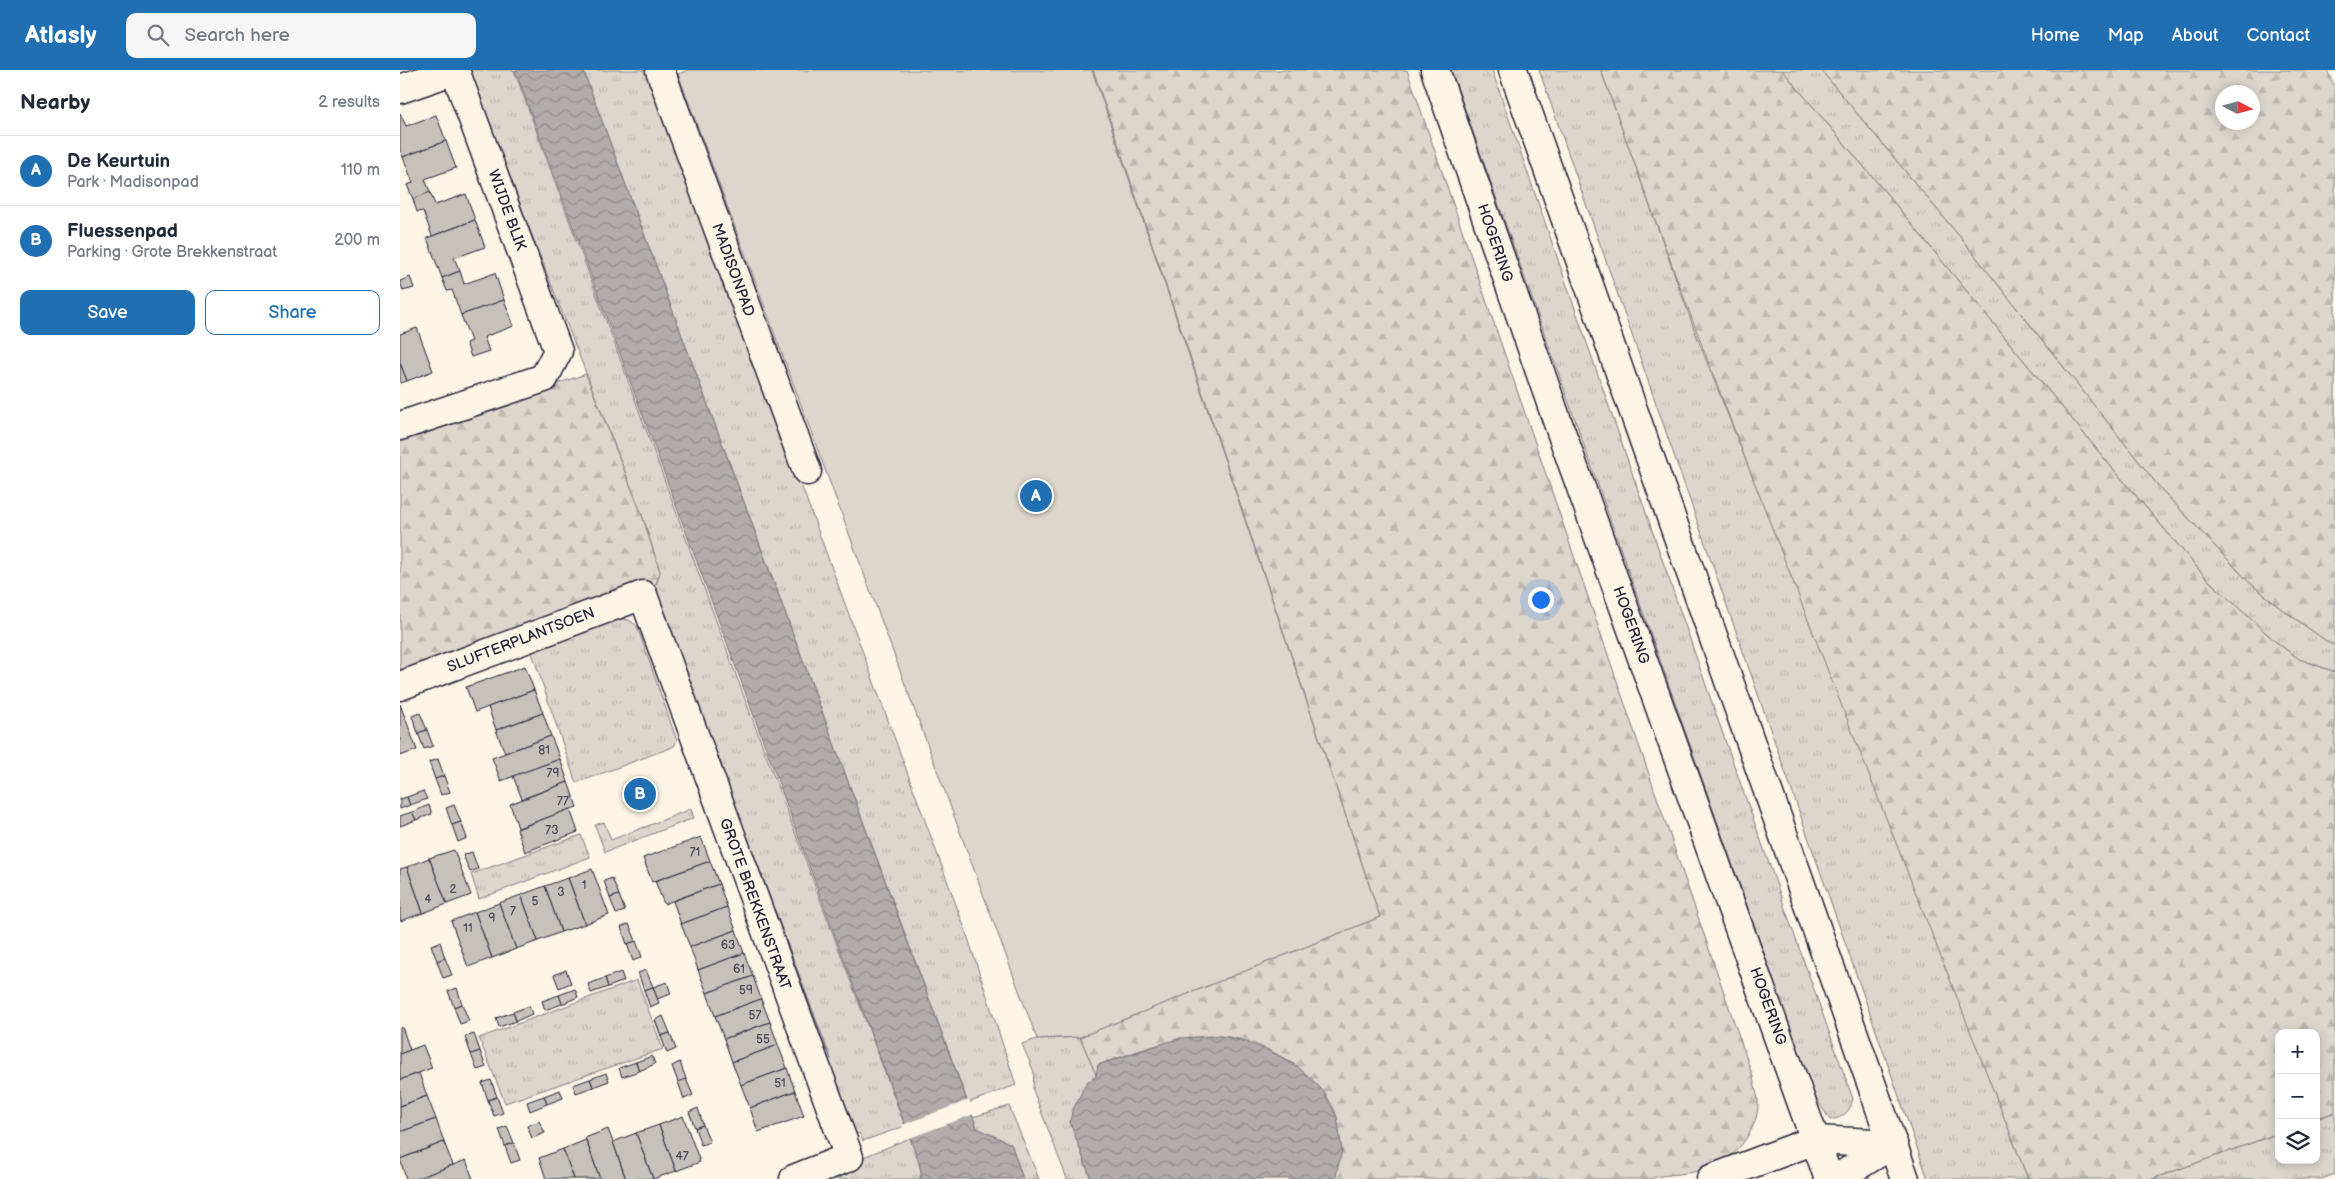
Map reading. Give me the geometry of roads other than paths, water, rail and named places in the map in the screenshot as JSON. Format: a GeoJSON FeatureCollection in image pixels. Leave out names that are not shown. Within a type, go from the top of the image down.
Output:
{"type":"FeatureCollection","features":[{"type":"Feature","properties":{"kind":"main road"},"geometry":{"type":"LineString","coordinates":[[400,89],[455,70]]}},
{"type":"Feature","properties":{"kind":"main road","name":"WIJDE BLIK"},"geometry":{"type":"LineString","coordinates":[[400,426],[544,378],[558,351],[455,70]]}},
{"type":"Feature","properties":{"kind":"main road","name":"MADISONPAD"},"geometry":{"type":"LineString","coordinates":[[660,70],[807,471]]}},
{"type":"Feature","properties":{"kind":"main road","name":"HOGERING"},"geometry":{"type":"LineString","coordinates":[[1435,70],[1557,419],[1829,1179]]}},
{"type":"Feature","properties":{"kind":"main road"},"geometry":{"type":"LineString","coordinates":[[1513,70],[1905,1179]]}},
{"type":"Feature","properties":{"kind":"main road","name":"SLUFTERPLANTSOEN"},"geometry":{"type":"LineString","coordinates":[[400,686],[643,595]]}},
{"type":"Feature","properties":{"kind":"main road","name":"GROTE BREKKENSTRAAT"},"geometry":{"type":"LineString","coordinates":[[643,595],[849,1157],[794,1179]]}},
{"type":"Feature","properties":{"kind":"main road"},"geometry":{"type":"LineString","coordinates":[[1711,1179],[1815,1140],[1893,1144]]}},
{"type":"Feature","properties":{"kind":"main road"},"geometry":{"type":"LineString","coordinates":[[1836,1179],[1893,1144]]}},
{"type":"Feature","properties":{"kind":"water"},"geometry":{"type":"Polygon","coordinates":[[[515,70],[583,70],[977,1128],[1011,1144],[1023,1179],[920,1179],[922,1175],[918,1160],[515,70]]]}},
{"type":"Feature","properties":{"kind":"water"},"geometry":{"type":"Polygon","coordinates":[[[1220,1036],[1240,1040],[1274,1053],[1297,1066],[1323,1091],[1337,1117],[1342,1151],[1335,1179],[1091,1179],[1070,1122],[1072,1111],[1087,1082],[1096,1077],[1098,1065],[1180,1038],[1220,1036]]]}},
{"type":"Feature","properties":{"kind":"place","name":"De Keurtuin"},"geometry":{"type":"Point","coordinates":[1036,496]}},
{"type":"Feature","properties":{"kind":"place","name":"Fluessenpad"},"geometry":{"type":"Point","coordinates":[640,794]}}]}
